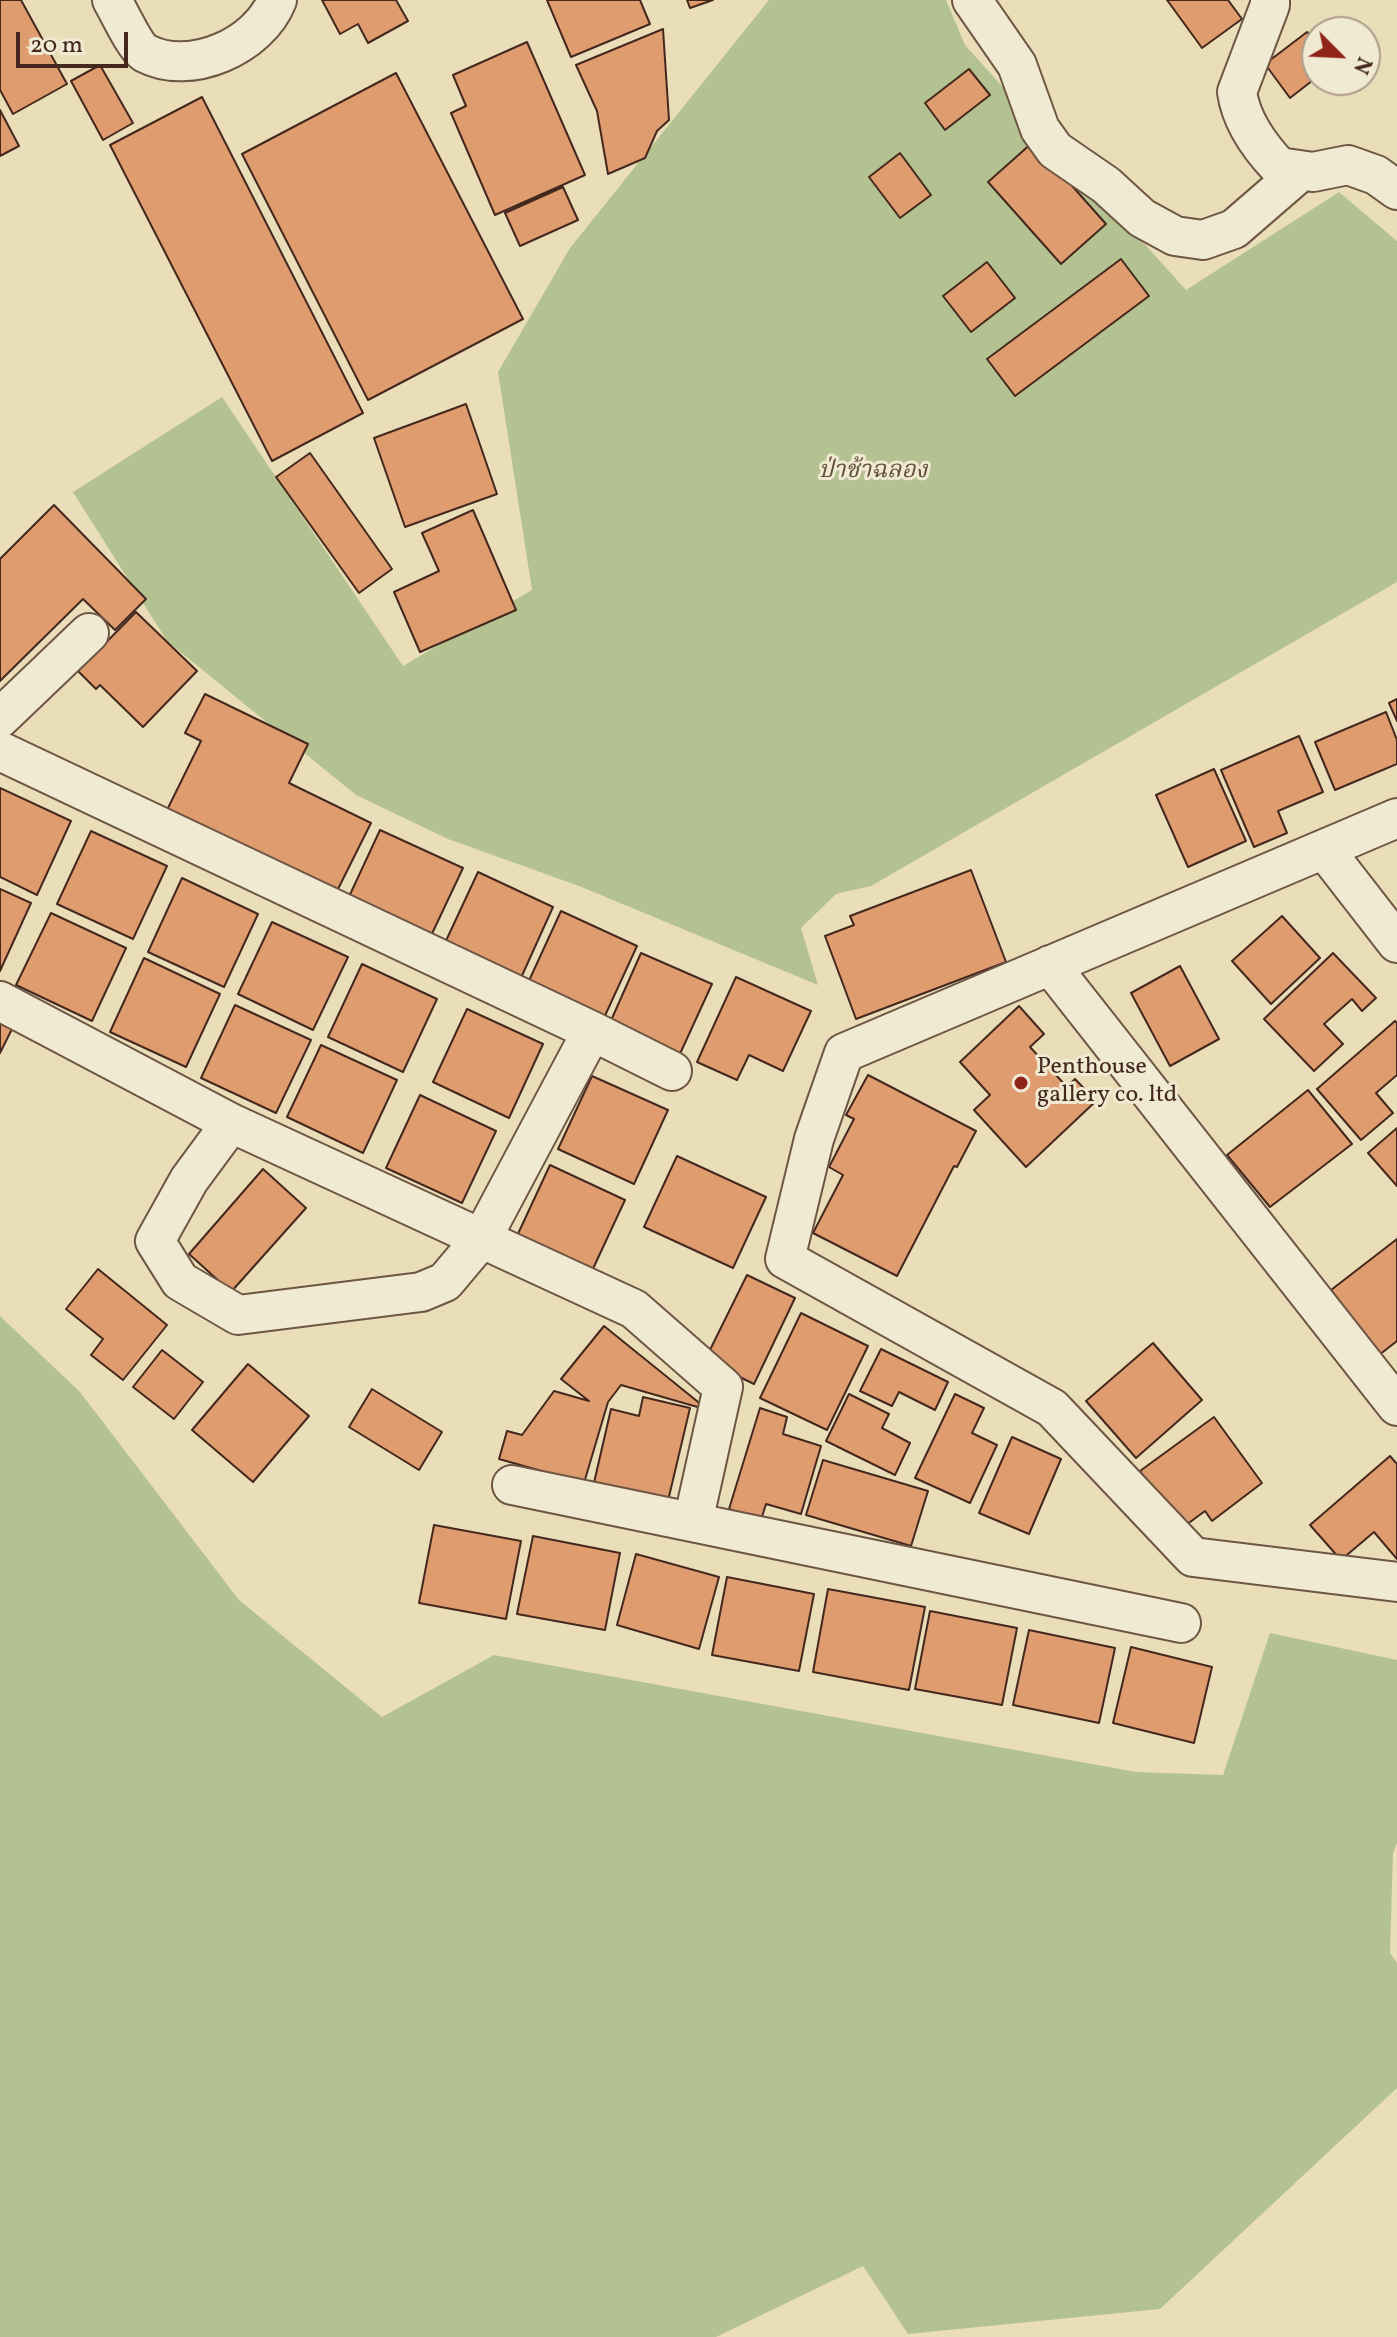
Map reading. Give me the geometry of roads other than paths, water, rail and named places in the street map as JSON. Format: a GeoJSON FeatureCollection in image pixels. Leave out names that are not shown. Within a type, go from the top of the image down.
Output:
{"type":"FeatureCollection","features":[{"type":"Feature","properties":{"kind":"street"},"geometry":{"type":"LineString","coordinates":[[112,0],[142,51],[171,62],[210,57],[254,34],[277,0]]}},
{"type":"Feature","properties":{"kind":"street"},"geometry":{"type":"LineString","coordinates":[[972,0],[1017,65],[1040,129],[1055,150],[1106,185],[1142,218],[1175,236],[1203,240],[1234,229],[1301,171]]}},
{"type":"Feature","properties":{"kind":"street"},"geometry":{"type":"LineString","coordinates":[[1270,0],[1237,92],[1239,104],[1259,141],[1279,167],[1313,172],[1348,165],[1376,175],[1397,190]]}},
{"type":"Feature","properties":{"kind":"street"},"geometry":{"type":"LineString","coordinates":[[0,718],[89,633]]}},
{"type":"Feature","properties":{"kind":"street"},"geometry":{"type":"LineString","coordinates":[[0,751],[672,1071]]}},
{"type":"Feature","properties":{"kind":"street"},"geometry":{"type":"LineString","coordinates":[[1397,818],[844,1053],[814,1139],[785,1259],[1052,1408],[1193,1557],[1397,1582]]}},
{"type":"Feature","properties":{"kind":"street"},"geometry":{"type":"LineString","coordinates":[[1324,849],[1397,943]]}},
{"type":"Feature","properties":{"kind":"street"},"geometry":{"type":"LineString","coordinates":[[1050,965],[1397,1406]]}},
{"type":"Feature","properties":{"kind":"street"},"geometry":{"type":"LineString","coordinates":[[0,1001],[231,1123],[634,1309],[723,1387],[693,1522]]}},
{"type":"Feature","properties":{"kind":"street"},"geometry":{"type":"LineString","coordinates":[[231,1123],[189,1180],[155,1241],[180,1281],[238,1315],[421,1292],[445,1282],[482,1238],[592,1031]]}},
{"type":"Feature","properties":{"kind":"street"},"geometry":{"type":"LineString","coordinates":[[512,1485],[1181,1623]]}},
{"type":"Feature","properties":{"kind":"place","name":"Penthouse gallery co. ltd"},"geometry":{"type":"Point","coordinates":[1021,1083]}},
{"type":"Feature","properties":{"kind":"park label","name":"ป่าช้าฉลอง"},"geometry":{"type":"Point","coordinates":[873,473]}}]}
